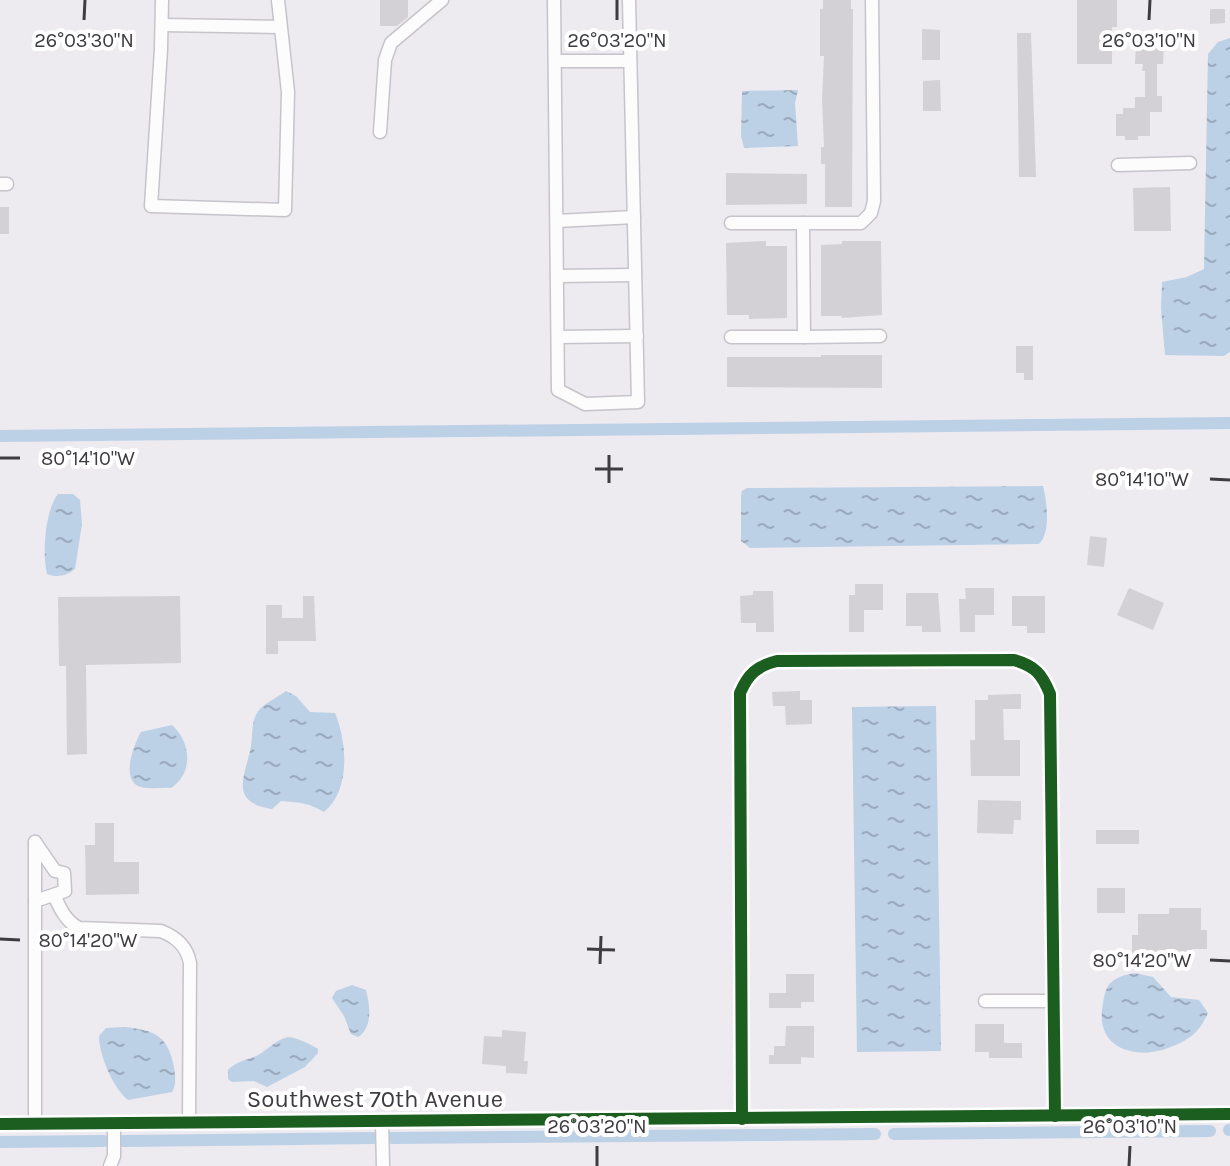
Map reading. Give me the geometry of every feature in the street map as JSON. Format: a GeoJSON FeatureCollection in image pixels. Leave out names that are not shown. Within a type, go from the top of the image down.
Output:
{"type":"FeatureCollection","features":[{"type":"Feature","properties":{"kind":"street"},"geometry":{"type":"LineString","coordinates":[[162,0],[151,206],[285,210],[288,92],[278,0]]}},
{"type":"Feature","properties":{"kind":"street"},"geometry":{"type":"LineString","coordinates":[[380,132],[385,60],[391,43],[442,0]]}},
{"type":"Feature","properties":{"kind":"street"},"geometry":{"type":"LineString","coordinates":[[554,0],[558,390],[585,404],[638,402],[629,0]]}},
{"type":"Feature","properties":{"kind":"street"},"geometry":{"type":"LineString","coordinates":[[731,223],[861,223],[871,213],[874,201],[872,0]]}},
{"type":"Feature","properties":{"kind":"street"},"geometry":{"type":"LineString","coordinates":[[162,25],[280,27]]}},
{"type":"Feature","properties":{"kind":"street"},"geometry":{"type":"LineString","coordinates":[[555,61],[630,61]]}},
{"type":"Feature","properties":{"kind":"street"},"geometry":{"type":"LineString","coordinates":[[1118,165],[1190,163]]}},
{"type":"Feature","properties":{"kind":"street"},"geometry":{"type":"LineString","coordinates":[[557,221],[634,217]]}},
{"type":"Feature","properties":{"kind":"street"},"geometry":{"type":"LineString","coordinates":[[803,223],[804,337]]}},
{"type":"Feature","properties":{"kind":"street"},"geometry":{"type":"LineString","coordinates":[[557,276],[635,275]]}},
{"type":"Feature","properties":{"kind":"street"},"geometry":{"type":"LineString","coordinates":[[558,337],[637,336]]}},
{"type":"Feature","properties":{"kind":"street"},"geometry":{"type":"LineString","coordinates":[[731,337],[880,336]]}},
{"type":"Feature","properties":{"kind":"street"},"geometry":{"type":"LineString","coordinates":[[742,1119],[739,703],[746,678],[761,665],[777,661],[1014,660],[1032,665],[1043,677],[1050,694],[1055,1116]]}},
{"type":"Feature","properties":{"kind":"street"},"geometry":{"type":"LineString","coordinates":[[35,901],[65,891],[64,873],[55,871],[35,842],[35,901],[35,1123]]}},
{"type":"Feature","properties":{"kind":"street"},"geometry":{"type":"LineString","coordinates":[[54,895],[62,913],[79,928],[161,931],[173,935],[185,949],[190,963],[189,1122]]}},
{"type":"Feature","properties":{"kind":"street"},"geometry":{"type":"LineString","coordinates":[[985,1001],[1053,1001]]}},
{"type":"Feature","properties":{"kind":"street","name":"Southwest 70th Avenue"},"geometry":{"type":"LineString","coordinates":[[0,1124],[1230,1114]]}},
{"type":"Feature","properties":{"kind":"street"},"geometry":{"type":"LineString","coordinates":[[382,1121],[383,1166]]}},
{"type":"Feature","properties":{"kind":"street"},"geometry":{"type":"LineString","coordinates":[[110,1166],[114,1156],[114,1123]]}},
{"type":"Feature","properties":{"kind":"water"},"geometry":{"type":"Polygon","coordinates":[[[1230,38],[1230,352],[1224,356],[1165,355],[1162,282],[1187,277],[1204,269],[1208,54],[1218,42],[1230,38]]]}},
{"type":"Feature","properties":{"kind":"water"},"geometry":{"type":"Polygon","coordinates":[[[798,90],[795,103],[798,146],[744,148],[741,136],[742,91],[798,90]]]}},
{"type":"Feature","properties":{"kind":"water"},"geometry":{"type":"Polygon","coordinates":[[[1043,486],[1047,525],[1039,544],[750,548],[741,541],[741,497],[742,491],[747,488],[1043,486]]]}},
{"type":"Feature","properties":{"kind":"water"},"geometry":{"type":"Polygon","coordinates":[[[58,494],[73,494],[80,500],[82,524],[75,569],[58,576],[47,574],[45,555],[47,521],[58,494]]]}},
{"type":"Feature","properties":{"kind":"water"},"geometry":{"type":"Polygon","coordinates":[[[286,691],[296,696],[310,712],[335,713],[339,725],[344,751],[343,779],[333,803],[324,812],[308,805],[281,801],[272,809],[258,805],[244,794],[244,777],[255,717],[263,706],[286,691]]]}},
{"type":"Feature","properties":{"kind":"water"},"geometry":{"type":"Polygon","coordinates":[[[936,706],[941,1051],[857,1052],[852,707],[936,706]]]}},
{"type":"Feature","properties":{"kind":"water"},"geometry":{"type":"Polygon","coordinates":[[[172,725],[186,748],[184,774],[171,788],[138,786],[130,776],[130,769],[132,752],[141,732],[172,725]]]}},
{"type":"Feature","properties":{"kind":"water"},"geometry":{"type":"Polygon","coordinates":[[[1135,973],[1153,977],[1171,997],[1199,1000],[1208,1013],[1194,1034],[1173,1046],[1149,1052],[1125,1050],[1107,1036],[1102,1011],[1108,986],[1113,980],[1135,973]]]}},
{"type":"Feature","properties":{"kind":"water"},"geometry":{"type":"Polygon","coordinates":[[[352,985],[366,990],[369,1002],[368,1022],[358,1037],[351,1034],[332,998],[336,991],[352,985]]]}},
{"type":"Feature","properties":{"kind":"water"},"geometry":{"type":"Polygon","coordinates":[[[124,1027],[152,1033],[164,1042],[174,1067],[172,1092],[128,1100],[122,1095],[104,1061],[99,1036],[106,1028],[124,1027]]]}},
{"type":"Feature","properties":{"kind":"water"},"geometry":{"type":"Polygon","coordinates":[[[288,1037],[318,1049],[305,1067],[267,1087],[254,1081],[232,1082],[228,1079],[231,1067],[288,1037]]]}},
{"type":"Feature","properties":{"kind":"building"},"geometry":{"type":"Polygon","coordinates":[[[380,0],[408,0],[408,17],[397,26],[380,26],[380,0]]]}},
{"type":"Feature","properties":{"kind":"building"},"geometry":{"type":"Polygon","coordinates":[[[823,0],[851,0],[853,9],[852,207],[825,207],[825,164],[821,164],[821,147],[824,147],[824,56],[820,56],[820,9],[823,9],[823,0]]]}},
{"type":"Feature","properties":{"kind":"building"},"geometry":{"type":"Polygon","coordinates":[[[1077,0],[1117,0],[1117,27],[1112,27],[1112,64],[1077,64],[1077,0]]]}},
{"type":"Feature","properties":{"kind":"building"},"geometry":{"type":"Polygon","coordinates":[[[1210,9],[1225,9],[1225,23],[1210,24],[1210,9]]]}},
{"type":"Feature","properties":{"kind":"building"},"geometry":{"type":"Polygon","coordinates":[[[922,29],[940,30],[940,60],[922,60],[922,29]]]}},
{"type":"Feature","properties":{"kind":"building"},"geometry":{"type":"Polygon","coordinates":[[[1017,33],[1031,33],[1036,177],[1019,177],[1017,33]]]}},
{"type":"Feature","properties":{"kind":"building"},"geometry":{"type":"Polygon","coordinates":[[[1136,43],[1164,44],[1163,64],[1157,64],[1157,96],[1162,96],[1162,112],[1150,112],[1150,136],[1125,140],[1125,136],[1116,136],[1116,114],[1123,114],[1123,108],[1135,108],[1135,97],[1145,97],[1143,64],[1135,64],[1136,43]]]}},
{"type":"Feature","properties":{"kind":"building"},"geometry":{"type":"Polygon","coordinates":[[[940,80],[941,111],[923,111],[923,81],[940,80]]]}},
{"type":"Feature","properties":{"kind":"building"},"geometry":{"type":"Polygon","coordinates":[[[726,173],[807,174],[807,204],[726,205],[726,173]]]}},
{"type":"Feature","properties":{"kind":"building"},"geometry":{"type":"Polygon","coordinates":[[[1170,187],[1171,231],[1134,231],[1133,188],[1170,187]]]}},
{"type":"Feature","properties":{"kind":"building"},"geometry":{"type":"Polygon","coordinates":[[[0,207],[9,207],[9,234],[0,234],[0,207]]]}},
{"type":"Feature","properties":{"kind":"building"},"geometry":{"type":"Polygon","coordinates":[[[766,241],[766,246],[787,246],[787,318],[749,319],[749,315],[727,315],[726,243],[766,241]]]}},
{"type":"Feature","properties":{"kind":"building"},"geometry":{"type":"Polygon","coordinates":[[[842,241],[881,241],[882,315],[821,316],[821,245],[842,244],[842,241]]]}},
{"type":"Feature","properties":{"kind":"building"},"geometry":{"type":"Polygon","coordinates":[[[1016,346],[1033,346],[1033,380],[1024,380],[1024,373],[1016,373],[1016,346]]]}},
{"type":"Feature","properties":{"kind":"building"},"geometry":{"type":"Polygon","coordinates":[[[882,355],[882,388],[727,387],[727,357],[882,355]]]}},
{"type":"Feature","properties":{"kind":"building"},"geometry":{"type":"Polygon","coordinates":[[[1090,536],[1107,538],[1104,567],[1087,565],[1090,536]]]}},
{"type":"Feature","properties":{"kind":"building"},"geometry":{"type":"Polygon","coordinates":[[[855,584],[883,584],[883,610],[864,610],[864,632],[849,632],[849,595],[855,595],[855,584]]]}},
{"type":"Feature","properties":{"kind":"building"},"geometry":{"type":"Polygon","coordinates":[[[965,588],[994,588],[994,615],[975,615],[975,632],[960,632],[959,599],[966,599],[965,588]]]}},
{"type":"Feature","properties":{"kind":"building"},"geometry":{"type":"Polygon","coordinates":[[[1129,588],[1164,603],[1153,630],[1117,615],[1129,588]]]}},
{"type":"Feature","properties":{"kind":"building"},"geometry":{"type":"Polygon","coordinates":[[[753,591],[773,591],[774,632],[756,632],[756,623],[741,623],[740,596],[753,595],[753,591]]]}},
{"type":"Feature","properties":{"kind":"building"},"geometry":{"type":"Polygon","coordinates":[[[906,593],[938,593],[941,632],[922,632],[922,626],[906,626],[906,593]]]}},
{"type":"Feature","properties":{"kind":"building"},"geometry":{"type":"Polygon","coordinates":[[[180,596],[181,663],[86,665],[87,754],[67,755],[66,666],[59,666],[58,597],[180,596]]]}},
{"type":"Feature","properties":{"kind":"building"},"geometry":{"type":"Polygon","coordinates":[[[303,596],[314,596],[316,641],[278,641],[278,654],[266,654],[266,605],[282,605],[282,618],[303,618],[303,596]]]}},
{"type":"Feature","properties":{"kind":"building"},"geometry":{"type":"Polygon","coordinates":[[[1012,596],[1045,596],[1045,633],[1027,633],[1027,626],[1012,626],[1012,596]]]}},
{"type":"Feature","properties":{"kind":"building"},"geometry":{"type":"Polygon","coordinates":[[[800,691],[800,700],[812,700],[812,724],[786,725],[785,706],[773,706],[772,692],[800,691]]]}},
{"type":"Feature","properties":{"kind":"building"},"geometry":{"type":"Polygon","coordinates":[[[1021,694],[1021,709],[1003,709],[1004,740],[1020,740],[1020,776],[971,776],[970,740],[975,740],[975,700],[988,700],[988,695],[1021,694]]]}},
{"type":"Feature","properties":{"kind":"building"},"geometry":{"type":"Polygon","coordinates":[[[978,800],[1021,801],[1021,820],[1014,820],[1013,834],[977,833],[978,800]]]}},
{"type":"Feature","properties":{"kind":"building"},"geometry":{"type":"Polygon","coordinates":[[[95,823],[114,823],[114,862],[139,862],[139,894],[86,895],[85,845],[95,845],[95,823]]]}},
{"type":"Feature","properties":{"kind":"building"},"geometry":{"type":"Polygon","coordinates":[[[1096,830],[1139,830],[1139,844],[1096,844],[1096,830]]]}},
{"type":"Feature","properties":{"kind":"building"},"geometry":{"type":"Polygon","coordinates":[[[1097,888],[1125,888],[1125,913],[1097,913],[1097,888]]]}},
{"type":"Feature","properties":{"kind":"building"},"geometry":{"type":"Polygon","coordinates":[[[1169,908],[1201,908],[1201,930],[1207,930],[1207,949],[1192,949],[1192,958],[1132,957],[1132,935],[1138,935],[1138,914],[1169,914],[1169,908]]]}},
{"type":"Feature","properties":{"kind":"building"},"geometry":{"type":"Polygon","coordinates":[[[786,974],[814,974],[814,1002],[801,1002],[801,1008],[769,1008],[769,993],[786,993],[786,974]]]}},
{"type":"Feature","properties":{"kind":"building"},"geometry":{"type":"Polygon","coordinates":[[[975,1024],[1004,1024],[1004,1043],[1022,1043],[1022,1058],[989,1058],[989,1052],[975,1052],[975,1024]]]}},
{"type":"Feature","properties":{"kind":"building"},"geometry":{"type":"Polygon","coordinates":[[[786,1026],[814,1026],[814,1058],[801,1057],[801,1064],[769,1064],[769,1055],[774,1055],[774,1046],[785,1046],[786,1026]]]}},
{"type":"Feature","properties":{"kind":"building"},"geometry":{"type":"Polygon","coordinates":[[[502,1030],[526,1032],[524,1061],[528,1061],[527,1074],[506,1073],[506,1066],[482,1064],[484,1036],[502,1037],[502,1030]]]}},
{"type":"Feature","properties":{"kind":"waterway"},"geometry":{"type":"LineString","coordinates":[[0,436],[1230,423]]}},
{"type":"Feature","properties":{"kind":"waterway"},"geometry":{"type":"LineString","coordinates":[[894,1134],[1210,1131]]}},
{"type":"Feature","properties":{"kind":"waterway"},"geometry":{"type":"LineString","coordinates":[[392,1138],[875,1134]]}},
{"type":"Feature","properties":{"kind":"waterway"},"geometry":{"type":"LineString","coordinates":[[123,1141],[373,1138]]}},
{"type":"Feature","properties":{"kind":"waterway"},"geometry":{"type":"LineString","coordinates":[[0,1142],[104,1141]]}},
{"type":"Feature","properties":{"kind":"cycle path"},"geometry":{"type":"LineString","coordinates":[[742,1119],[740,693],[754,672],[777,661],[1014,660],[1033,668],[1044,681],[1050,694],[1055,1116]]}},
{"type":"Feature","properties":{"kind":"cycle path"},"geometry":{"type":"LineString","coordinates":[[0,1124],[1230,1114]]}}]}
